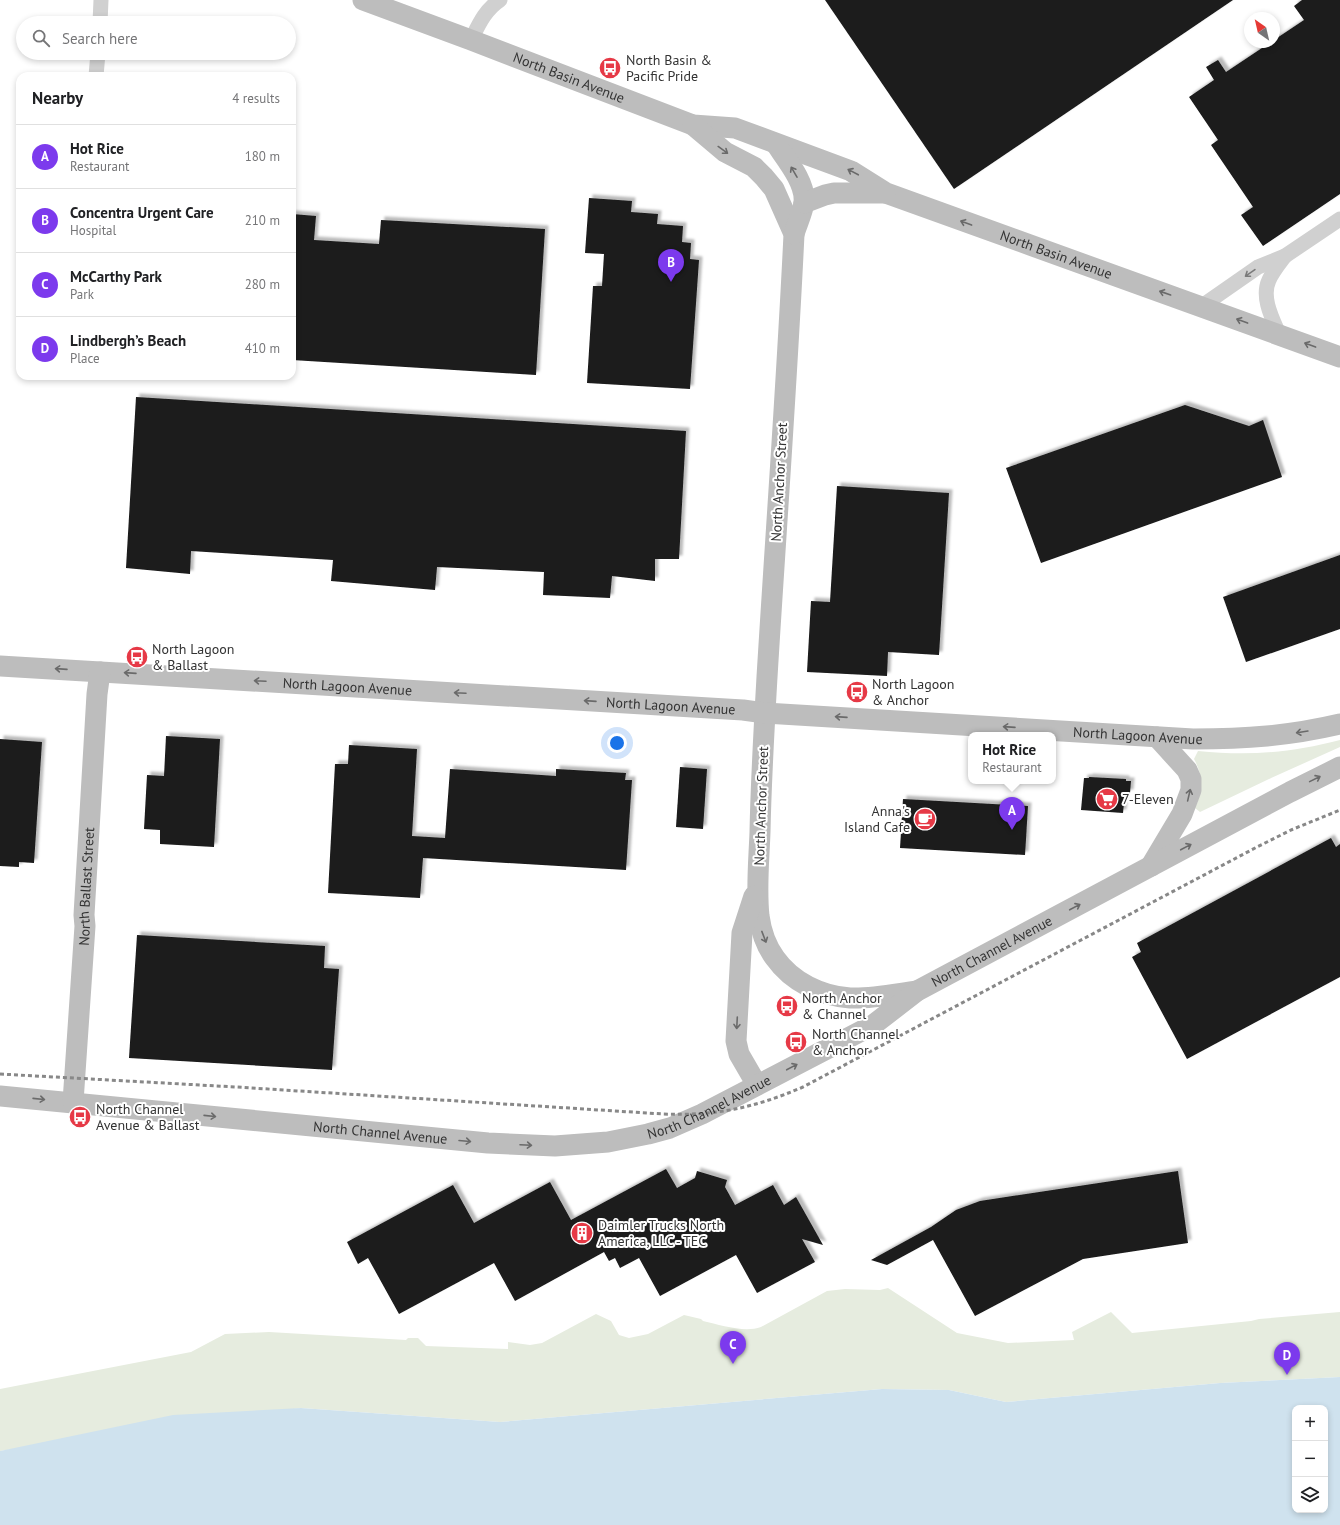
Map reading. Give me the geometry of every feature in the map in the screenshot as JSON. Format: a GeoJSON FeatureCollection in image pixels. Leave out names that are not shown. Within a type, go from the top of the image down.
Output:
{"type":"FeatureCollection","features":[{"type":"Feature","properties":{"kind":"street"},"geometry":{"type":"LineString","coordinates":[[100,16],[101,0]]}},
{"type":"Feature","properties":{"kind":"street","name":"North Basin Avenue"},"geometry":{"type":"LineString","coordinates":[[363,0],[693,125],[735,128],[851,171],[886,193],[1340,357]]}},
{"type":"Feature","properties":{"kind":"street"},"geometry":{"type":"LineString","coordinates":[[471,40],[484,15],[500,0]]}},
{"type":"Feature","properties":{"kind":"street"},"geometry":{"type":"LineString","coordinates":[[96,72],[97,60]]}},
{"type":"Feature","properties":{"kind":"street","name":"North Anchor Street"},"geometry":{"type":"LineString","coordinates":[[693,125],[725,152],[754,167],[764,177],[774,189],[794,234],[761,774],[758,884],[762,930],[774,957],[797,980],[822,993],[837,997],[853,998],[916,991]]}},
{"type":"Feature","properties":{"kind":"street"},"geometry":{"type":"LineString","coordinates":[[776,144],[802,186],[804,202],[794,234]]}},
{"type":"Feature","properties":{"kind":"street"},"geometry":{"type":"LineString","coordinates":[[804,202],[834,193],[886,193]]}},
{"type":"Feature","properties":{"kind":"street"},"geometry":{"type":"LineString","coordinates":[[1202,306],[1258,267],[1285,256],[1340,219]]}},
{"type":"Feature","properties":{"kind":"street"},"geometry":{"type":"LineString","coordinates":[[1279,334],[1271,317],[1266,291],[1268,281],[1285,256]]}},
{"type":"Feature","properties":{"kind":"street","name":"North Lagoon Avenue"},"geometry":{"type":"LineString","coordinates":[[0,666],[743,710],[1157,737],[1214,739],[1255,738],[1306,731],[1340,724]]}},
{"type":"Feature","properties":{"kind":"street","name":"North Ballast Street"},"geometry":{"type":"LineString","coordinates":[[73,1102],[97,694],[100,672]]}},
{"type":"Feature","properties":{"kind":"street"},"geometry":{"type":"LineString","coordinates":[[1151,866],[1182,814],[1188,802],[1191,790],[1191,780],[1187,770],[1157,737]]}},
{"type":"Feature","properties":{"kind":"street","name":"North Channel Avenue"},"geometry":{"type":"LineString","coordinates":[[0,1096],[527,1146],[555,1146],[608,1142],[648,1134],[663,1130],[702,1114],[873,1025],[916,991],[1290,792],[1340,767]]}},
{"type":"Feature","properties":{"kind":"street","name":"North Anchor Street"},"geometry":{"type":"LineString","coordinates":[[757,1085],[739,1054],[736,1041],[742,933],[758,884]]}},
{"type":"Feature","properties":{"kind":"shaded area"},"geometry":{"type":"Polygon","coordinates":[[[1340,740],[1340,747],[1200,812],[1195,808],[1201,789],[1199,771],[1194,759],[1198,751],[1252,753],[1287,751],[1340,740]]]}},
{"type":"Feature","properties":{"kind":"shaded area"},"geometry":{"type":"Polygon","coordinates":[[[888,1288],[957,1333],[1008,1343],[1074,1340],[1072,1332],[1111,1312],[1132,1333],[1340,1312],[1340,1377],[1220,1383],[1006,1402],[949,1390],[882,1389],[500,1422],[301,1408],[0,1451],[0,1389],[191,1352],[225,1334],[269,1332],[406,1340],[408,1338],[418,1338],[426,1346],[508,1349],[508,1342],[530,1345],[542,1343],[596,1314],[611,1321],[619,1335],[629,1338],[648,1334],[684,1315],[732,1328],[754,1329],[761,1327],[827,1291],[845,1289],[880,1290],[888,1288]]]}},
{"type":"Feature","properties":{"kind":"water"},"geometry":{"type":"Polygon","coordinates":[[[1340,1377],[1340,1525],[0,1525],[0,1451],[173,1415],[301,1408],[500,1422],[882,1389],[949,1390],[1006,1402],[1220,1383],[1340,1377]]]}},
{"type":"Feature","properties":{"kind":"building"},"geometry":{"type":"Polygon","coordinates":[[[825,0],[1233,0],[954,189],[825,0]]]}},
{"type":"Feature","properties":{"kind":"building"},"geometry":{"type":"Polygon","coordinates":[[[1302,0],[1340,0],[1340,194],[1263,246],[1241,215],[1253,207],[1211,145],[1218,140],[1189,97],[1214,80],[1206,67],[1218,60],[1226,72],[1262,48],[1280,48],[1280,36],[1304,20],[1294,6],[1302,0]]]}},
{"type":"Feature","properties":{"kind":"building"},"geometry":{"type":"Polygon","coordinates":[[[589,198],[632,201],[631,212],[658,214],[657,224],[683,226],[682,242],[691,243],[690,259],[699,260],[690,389],[587,383],[593,286],[602,286],[604,254],[585,253],[589,198]]]}},
{"type":"Feature","properties":{"kind":"building"},"geometry":{"type":"Polygon","coordinates":[[[296,214],[316,216],[314,240],[379,244],[381,220],[545,229],[536,375],[296,360],[296,214]]]}},
{"type":"Feature","properties":{"kind":"building"},"geometry":{"type":"Polygon","coordinates":[[[136,397],[686,431],[679,559],[655,559],[655,581],[612,576],[610,598],[543,595],[544,572],[437,567],[435,590],[331,581],[333,560],[191,551],[190,574],[126,568],[136,397]]]}},
{"type":"Feature","properties":{"kind":"building"},"geometry":{"type":"Polygon","coordinates":[[[1185,405],[1249,426],[1263,420],[1282,477],[1041,563],[1006,468],[1185,405]]]}},
{"type":"Feature","properties":{"kind":"building"},"geometry":{"type":"Polygon","coordinates":[[[837,486],[949,493],[939,655],[888,652],[887,676],[807,672],[811,601],[830,602],[837,486]]]}},
{"type":"Feature","properties":{"kind":"building"},"geometry":{"type":"Polygon","coordinates":[[[1340,555],[1340,629],[1246,662],[1223,597],[1340,555]]]}},
{"type":"Feature","properties":{"kind":"building"},"geometry":{"type":"Polygon","coordinates":[[[166,736],[220,739],[214,847],[160,844],[160,830],[144,829],[147,775],[164,776],[166,736]]]}},
{"type":"Feature","properties":{"kind":"building"},"geometry":{"type":"Polygon","coordinates":[[[0,739],[42,742],[34,863],[19,862],[19,867],[0,866],[0,739]]]}},
{"type":"Feature","properties":{"kind":"building"},"geometry":{"type":"Polygon","coordinates":[[[349,745],[417,749],[412,836],[445,838],[450,769],[556,776],[556,769],[626,773],[625,780],[632,780],[626,870],[423,858],[420,898],[328,893],[335,764],[348,764],[349,745]]]}},
{"type":"Feature","properties":{"kind":"building"},"geometry":{"type":"Polygon","coordinates":[[[680,767],[707,769],[703,829],[676,827],[680,767]]]}},
{"type":"Feature","properties":{"kind":"building"},"geometry":{"type":"Polygon","coordinates":[[[1084,778],[1126,779],[1126,781],[1131,781],[1130,793],[1125,793],[1123,813],[1081,810],[1084,778]]]}},
{"type":"Feature","properties":{"kind":"building"},"geometry":{"type":"Polygon","coordinates":[[[903,799],[1028,806],[1025,855],[900,848],[903,799]]]}},
{"type":"Feature","properties":{"kind":"building"},"geometry":{"type":"Polygon","coordinates":[[[1331,838],[1336,847],[1340,844],[1340,977],[1187,1059],[1132,957],[1141,952],[1137,943],[1331,838]]]}},
{"type":"Feature","properties":{"kind":"building"},"geometry":{"type":"Polygon","coordinates":[[[137,935],[325,946],[324,968],[339,969],[332,1070],[129,1058],[137,935]]]}},
{"type":"Feature","properties":{"kind":"building","name":"Daimler Trucks North America, LLC - TEC"},"geometry":{"type":"Polygon","coordinates":[[[666,1169],[677,1188],[695,1178],[697,1171],[727,1180],[725,1187],[735,1205],[773,1185],[784,1205],[796,1197],[823,1245],[802,1239],[815,1262],[757,1293],[736,1255],[660,1296],[639,1258],[620,1268],[615,1258],[609,1261],[604,1252],[515,1301],[494,1263],[399,1314],[368,1258],[358,1264],[347,1242],[453,1185],[474,1223],[550,1182],[571,1220],[666,1169]]]}},
{"type":"Feature","properties":{"kind":"building"},"geometry":{"type":"Polygon","coordinates":[[[1178,1171],[1188,1243],[1083,1259],[975,1316],[933,1240],[887,1265],[871,1260],[931,1227],[956,1210],[980,1201],[1178,1171]]]}},
{"type":"Feature","properties":{"kind":"railway"},"geometry":{"type":"LineString","coordinates":[[0,1074],[236,1087],[663,1114],[700,1114],[734,1109],[768,1100],[803,1087],[1257,847],[1291,830],[1340,810]]}},
{"type":"Feature","properties":{"kind":"place","name":"North Basin & Pacific Pride"},"geometry":{"type":"Point","coordinates":[610,68]}},
{"type":"Feature","properties":{"kind":"place","name":"Concentra Urgent Care"},"geometry":{"type":"Point","coordinates":[671,282]}},
{"type":"Feature","properties":{"kind":"place","name":"North Lagoon & Ballast"},"geometry":{"type":"Point","coordinates":[137,657]}},
{"type":"Feature","properties":{"kind":"place","name":"North Lagoon & Anchor"},"geometry":{"type":"Point","coordinates":[857,692]}},
{"type":"Feature","properties":{"kind":"place","name":"7-Eleven"},"geometry":{"type":"Point","coordinates":[1107,799]}},
{"type":"Feature","properties":{"kind":"place","name":"Anna's Island Cafe"},"geometry":{"type":"Point","coordinates":[925,819]}},
{"type":"Feature","properties":{"kind":"place","name":"Hot Rice"},"geometry":{"type":"Point","coordinates":[1012,830]}},
{"type":"Feature","properties":{"kind":"place","name":"North Anchor & Channel"},"geometry":{"type":"Point","coordinates":[787,1006]}},
{"type":"Feature","properties":{"kind":"place","name":"North Channel & Anchor"},"geometry":{"type":"Point","coordinates":[796,1042]}},
{"type":"Feature","properties":{"kind":"place","name":"North Channel Avenue & Ballast"},"geometry":{"type":"Point","coordinates":[80,1117]}},
{"type":"Feature","properties":{"kind":"place","name":"Daimler Trucks North America, LLC - TEC"},"geometry":{"type":"Point","coordinates":[582,1233]}},
{"type":"Feature","properties":{"kind":"place","name":"McCarthy Park"},"geometry":{"type":"Point","coordinates":[733,1364]}},
{"type":"Feature","properties":{"kind":"place","name":"Lindbergh’s Beach"},"geometry":{"type":"Point","coordinates":[1287,1375]}}]}
